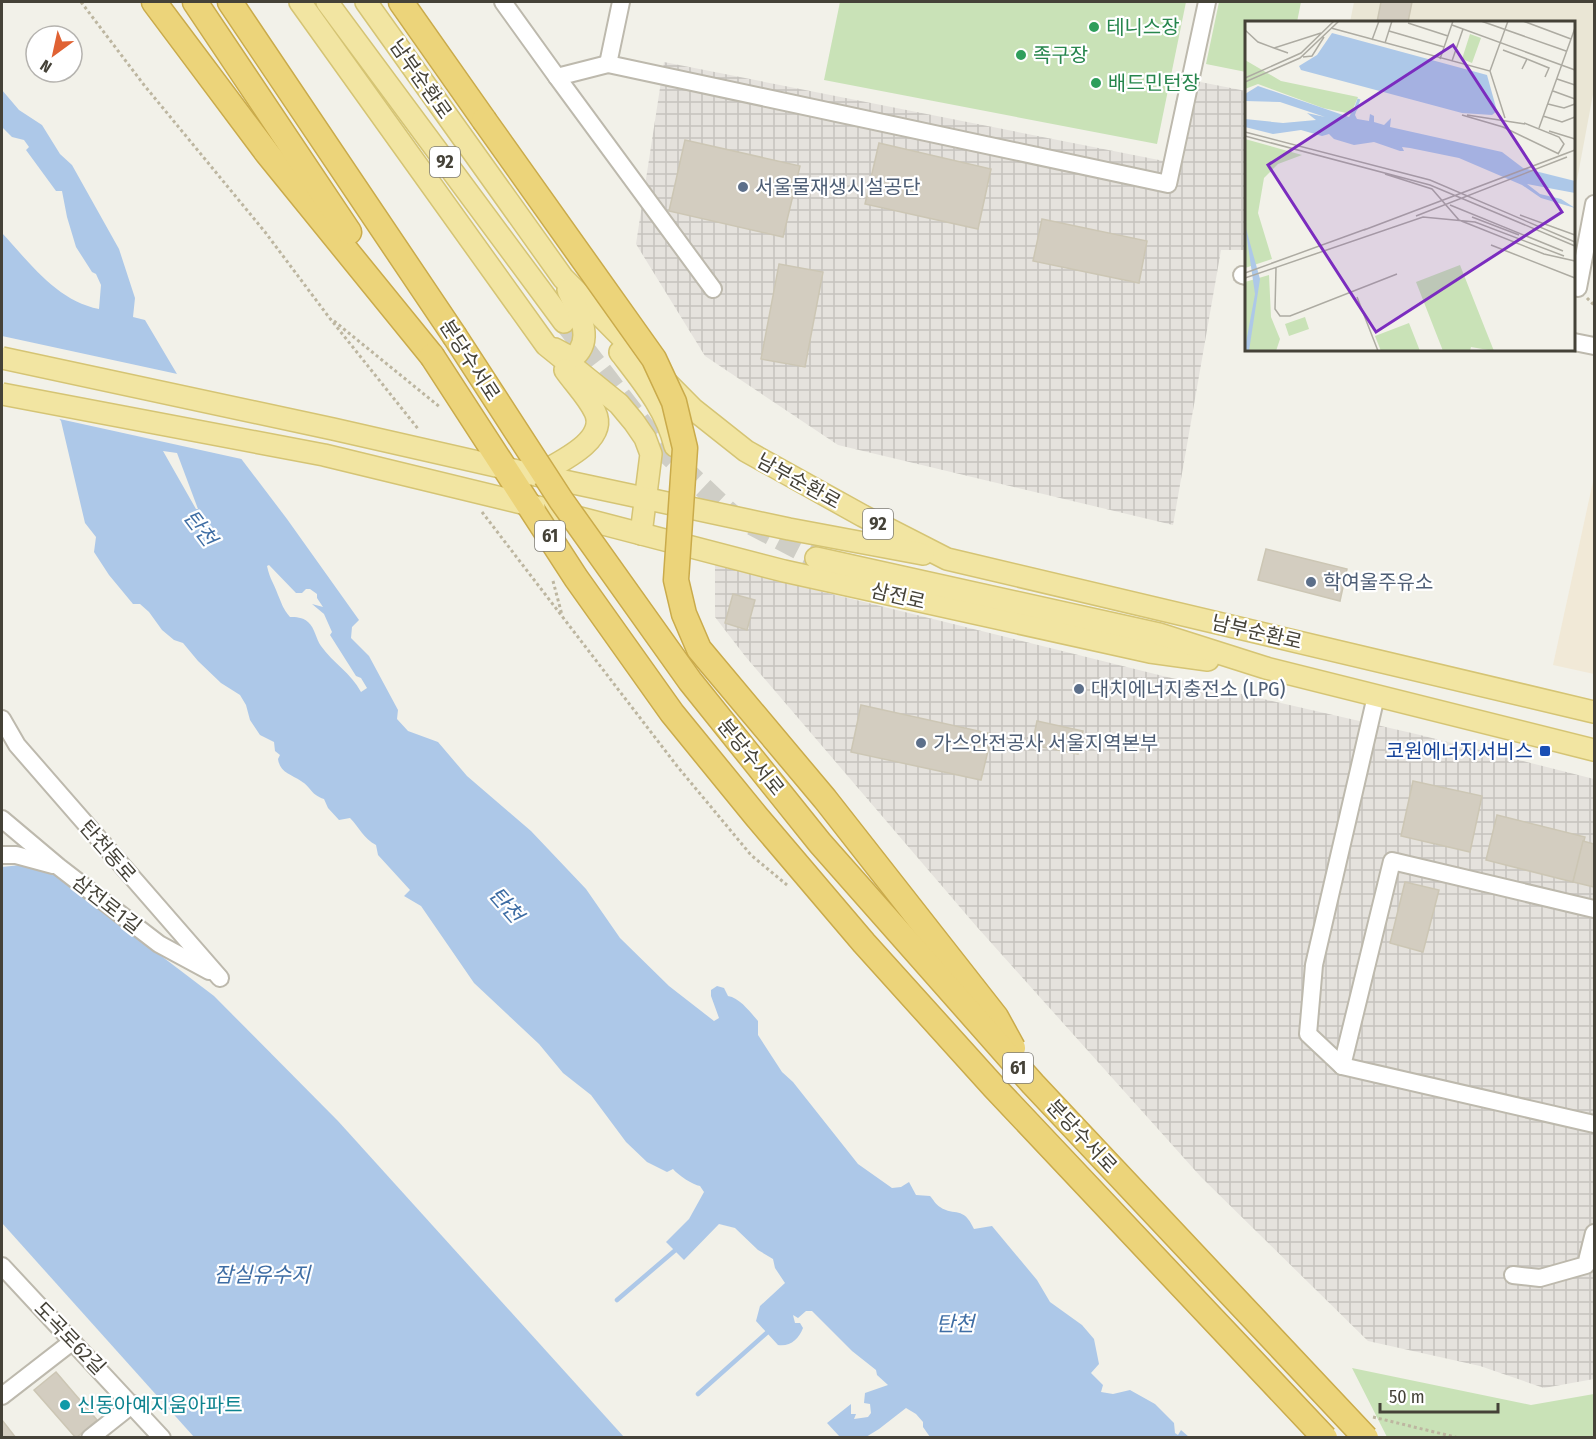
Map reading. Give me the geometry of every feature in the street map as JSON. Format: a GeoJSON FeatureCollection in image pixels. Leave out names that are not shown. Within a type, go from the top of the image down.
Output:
{"type":"FeatureCollection","features":[{"type":"Feature","properties":{"kind":"highway"},"geometry":{"type":"LineString","coordinates":[[154,2],[267,153],[432,356]]}},
{"type":"Feature","properties":{"kind":"highway","name":"분당수서로"},"geometry":{"type":"LineString","coordinates":[[195,2],[432,356],[576,578],[672,713],[864,943],[994,1087],[1325,1437]]}},
{"type":"Feature","properties":{"kind":"highway","name":"분당수서로"},"geometry":{"type":"LineString","coordinates":[[230,2],[454,335],[561,500],[690,681],[828,852],[1033,1084],[1366,1437]]}},
{"type":"Feature","properties":{"kind":"highway"},"geometry":{"type":"LineString","coordinates":[[400,2],[654,358],[675,402],[685,448],[676,580],[684,614],[699,650],[825,799],[996,1017],[1033,1084]]}},
{"type":"Feature","properties":{"kind":"main road"},"geometry":{"type":"LineString","coordinates":[[300,2],[595,411],[598,423],[596,432],[582,447],[534,474]]}},
{"type":"Feature","properties":{"kind":"main road","name":"남부순환로"},"geometry":{"type":"LineString","coordinates":[[327,2],[564,322]]}},
{"type":"Feature","properties":{"kind":"main road","name":"남부순환로"},"geometry":{"type":"LineString","coordinates":[[366,2],[563,278],[693,409],[746,451],[862,516],[947,559],[1594,712]]}},
{"type":"Feature","properties":{"kind":"main road"},"geometry":{"type":"LineString","coordinates":[[546,345],[568,356],[575,356],[584,344],[585,334],[582,324],[563,278]]}},
{"type":"Feature","properties":{"kind":"main road"},"geometry":{"type":"LineString","coordinates":[[563,278],[657,401],[665,418],[675,449],[674,504],[668,541]]}},
{"type":"Feature","properties":{"kind":"main road"},"geometry":{"type":"LineString","coordinates":[[546,345],[619,404],[645,438],[651,454],[641,534]]}},
{"type":"Feature","properties":{"kind":"main road"},"geometry":{"type":"LineString","coordinates":[[2,358],[674,504],[947,559]]}},
{"type":"Feature","properties":{"kind":"main road","name":"삼전로"},"geometry":{"type":"LineString","coordinates":[[2,394],[324,455],[534,506],[784,571],[1150,652],[1266,668]]}},
{"type":"Feature","properties":{"kind":"main road","name":"남부순환로"},"geometry":{"type":"LineString","coordinates":[[816,558],[1159,634],[1266,668],[1594,750]]}},
{"type":"Feature","properties":{"kind":"street"},"geometry":{"type":"LineString","coordinates":[[503,2],[713,289]]}},
{"type":"Feature","properties":{"kind":"street"},"geometry":{"type":"LineString","coordinates":[[608,64],[621,2]]}},
{"type":"Feature","properties":{"kind":"street"},"geometry":{"type":"LineString","coordinates":[[557,77],[608,64],[1168,184],[1207,2]]}},
{"type":"Feature","properties":{"kind":"street"},"geometry":{"type":"LineString","coordinates":[[1578,288],[1594,204]]}},
{"type":"Feature","properties":{"kind":"street"},"geometry":{"type":"LineString","coordinates":[[1575,342],[1594,346]]}},
{"type":"Feature","properties":{"kind":"street"},"geometry":{"type":"LineString","coordinates":[[1376,696],[1313,976],[1308,1034],[1342,1066],[1594,1124]]}},
{"type":"Feature","properties":{"kind":"street","name":"탄천동로"},"geometry":{"type":"LineString","coordinates":[[2,719],[25,754],[220,978]]}},
{"type":"Feature","properties":{"kind":"street","name":"삼전로1길"},"geometry":{"type":"LineString","coordinates":[[2,819],[58,867],[159,944],[220,978]]}},
{"type":"Feature","properties":{"kind":"street"},"geometry":{"type":"LineString","coordinates":[[2,855],[16,855],[58,867]]}},
{"type":"Feature","properties":{"kind":"street"},"geometry":{"type":"LineString","coordinates":[[1342,1066],[1392,861],[1594,909]]}},
{"type":"Feature","properties":{"kind":"street"},"geometry":{"type":"LineString","coordinates":[[1513,1275],[1540,1278],[1586,1265],[1594,1233]]}},
{"type":"Feature","properties":{"kind":"street","name":"도곡로62길"},"geometry":{"type":"LineString","coordinates":[[2,1266],[162,1437]]}},
{"type":"Feature","properties":{"kind":"street"},"geometry":{"type":"LineString","coordinates":[[2,1396],[73,1341]]}},
{"type":"Feature","properties":{"kind":"street"},"geometry":{"type":"LineString","coordinates":[[90,1437],[133,1404]]}},
{"type":"Feature","properties":{"kind":"path"},"geometry":{"type":"LineString","coordinates":[[328,316],[445,411]]}},
{"type":"Feature","properties":{"kind":"shaded area"},"geometry":{"type":"Polygon","coordinates":[[[1354,2],[1594,2],[1594,89],[1575,191],[1575,21],[1350,21],[1354,2]]]}},
{"type":"Feature","properties":{"kind":"shaded area"},"geometry":{"type":"Polygon","coordinates":[[[664,62],[1164,161],[1180,78],[1245,91],[1245,250],[1221,250],[1173,525],[838,445],[705,356],[636,244],[664,62]]]}},
{"type":"Feature","properties":{"kind":"shaded area"},"geometry":{"type":"Polygon","coordinates":[[[1594,477],[1594,674],[1553,665],[1594,477]]]}},
{"type":"Feature","properties":{"kind":"shaded area"},"geometry":{"type":"Polygon","coordinates":[[[715,565],[1163,676],[1416,734],[1594,779],[1594,1379],[1544,1388],[1480,1366],[1368,1341],[1201,1177],[977,927],[745,656],[715,617],[715,565]]]}},
{"type":"Feature","properties":{"kind":"green space"},"geometry":{"type":"Polygon","coordinates":[[[840,2],[1186,2],[1157,144],[824,80],[840,2]]]}},
{"type":"Feature","properties":{"kind":"green space"},"geometry":{"type":"Polygon","coordinates":[[[1219,2],[1301,2],[1297,21],[1245,21],[1245,72],[1206,64],[1219,2]]]}},
{"type":"Feature","properties":{"kind":"green space"},"geometry":{"type":"Polygon","coordinates":[[[1352,1368],[1531,1405],[1594,1394],[1594,1437],[1387,1437],[1352,1368]]]}},
{"type":"Feature","properties":{"kind":"water","name":"탄천"},"geometry":{"type":"Polygon","coordinates":[[[2,90],[19,110],[42,125],[60,154],[72,165],[119,249],[135,298],[133,317],[145,320],[177,374],[287,519],[359,620],[352,627],[351,638],[369,656],[398,710],[397,719],[408,731],[438,742],[467,776],[531,831],[586,889],[620,938],[669,986],[714,1021],[719,1018],[711,990],[717,986],[724,988],[728,996],[737,999],[758,1021],[758,1035],[782,1072],[793,1082],[858,1164],[892,1188],[901,1187],[909,1182],[916,1195],[930,1196],[945,1210],[962,1214],[974,1229],[992,1226],[1037,1280],[1050,1302],[1082,1325],[1094,1339],[1099,1364],[1091,1373],[1103,1385],[1101,1392],[1113,1394],[1130,1390],[1155,1404],[1174,1423],[1175,1433],[1178,1435],[1181,1430],[1189,1437],[930,1437],[923,1427],[923,1422],[906,1408],[866,1437],[840,1437],[827,1423],[851,1404],[851,1414],[856,1414],[854,1419],[868,1417],[871,1413],[870,1404],[864,1403],[865,1393],[888,1385],[877,1375],[876,1370],[852,1351],[812,1311],[806,1311],[798,1318],[793,1315],[795,1323],[800,1323],[803,1328],[801,1332],[790,1343],[778,1345],[756,1321],[760,1306],[785,1283],[775,1268],[773,1259],[758,1250],[735,1228],[719,1224],[684,1260],[666,1242],[689,1219],[704,1192],[700,1186],[673,1169],[667,1172],[647,1162],[626,1142],[591,1095],[563,1073],[539,1044],[474,983],[421,906],[404,896],[410,890],[378,855],[376,845],[350,818],[339,820],[328,808],[324,799],[281,767],[278,759],[280,755],[275,751],[274,742],[260,735],[250,720],[246,705],[240,695],[221,683],[183,643],[174,640],[162,630],[140,604],[133,604],[109,575],[94,552],[96,537],[85,523],[61,421],[2,346],[2,233],[33,268],[70,298],[99,309],[101,285],[96,274],[92,272],[76,247],[62,191],[56,191],[26,150],[29,147],[24,140],[12,137],[2,127],[2,90]],[[163,451],[196,509],[198,509],[177,453],[163,451]],[[269,565],[267,566],[271,578],[290,617],[301,618],[308,622],[321,646],[361,692],[367,688],[361,678],[356,676],[330,635],[332,632],[324,614],[312,604],[323,607],[317,594],[310,589],[296,593],[269,565]]]}},
{"type":"Feature","properties":{"kind":"water","name":"잠실유수지"},"geometry":{"type":"Polygon","coordinates":[[[39,863],[214,996],[338,1121],[624,1437],[194,1437],[2,1223],[2,867],[39,863]]]}},
{"type":"Feature","properties":{"kind":"pier"},"geometry":{"type":"Polygon","coordinates":[[[2,336],[182,375],[246,460],[55,418],[2,351],[2,336]]]}},
{"type":"Feature","properties":{"kind":"building"},"geometry":{"type":"Polygon","coordinates":[[[1381,2],[1412,2],[1408,21],[1377,21],[1381,2]]]}},
{"type":"Feature","properties":{"kind":"building"},"geometry":{"type":"Polygon","coordinates":[[[685,140],[800,166],[783,237],[669,211],[685,140]]]}},
{"type":"Feature","properties":{"kind":"building"},"geometry":{"type":"Polygon","coordinates":[[[879,143],[991,169],[978,229],[865,204],[879,143]]]}},
{"type":"Feature","properties":{"kind":"building"},"geometry":{"type":"Polygon","coordinates":[[[1042,219],[1147,241],[1139,283],[1033,261],[1042,219]]]}},
{"type":"Feature","properties":{"kind":"building"},"geometry":{"type":"Polygon","coordinates":[[[779,264],[823,272],[805,367],[761,359],[779,264]]]}},
{"type":"Feature","properties":{"kind":"building"},"geometry":{"type":"Polygon","coordinates":[[[1266,549],[1347,569],[1340,601],[1258,580],[1266,549]]]}},
{"type":"Feature","properties":{"kind":"building"},"geometry":{"type":"Polygon","coordinates":[[[733,594],[755,600],[747,630],[725,623],[733,594]]]}},
{"type":"Feature","properties":{"kind":"building","name":"가스안전공사 서울지역본부"},"geometry":{"type":"Polygon","coordinates":[[[861,705],[992,734],[981,780],[851,752],[861,705]]]}},
{"type":"Feature","properties":{"kind":"building"},"geometry":{"type":"Polygon","coordinates":[[[1037,721],[1083,731],[1078,754],[1032,745],[1037,721]]]}},
{"type":"Feature","properties":{"kind":"building"},"geometry":{"type":"Polygon","coordinates":[[[1413,781],[1482,796],[1470,852],[1401,836],[1413,781]]]}},
{"type":"Feature","properties":{"kind":"building"},"geometry":{"type":"Polygon","coordinates":[[[1497,815],[1585,837],[1573,882],[1486,860],[1497,815]]]}},
{"type":"Feature","properties":{"kind":"building"},"geometry":{"type":"Polygon","coordinates":[[[1583,841],[1594,844],[1594,887],[1573,882],[1583,841]]]}},
{"type":"Feature","properties":{"kind":"building"},"geometry":{"type":"Polygon","coordinates":[[[1405,882],[1439,890],[1423,952],[1390,943],[1405,882]]]}},
{"type":"Feature","properties":{"kind":"building","name":"신동아예지움아파트"},"geometry":{"type":"Polygon","coordinates":[[[56,1372],[97,1420],[76,1438],[34,1390],[56,1372]]]}},
{"type":"Feature","properties":{"kind":"building"},"geometry":{"type":"Polygon","coordinates":[[[2,1420],[16,1438],[2,1438],[2,1420]]]}},
{"type":"Feature","properties":{"kind":"waterway"},"geometry":{"type":"LineString","coordinates":[[617,1300],[679,1247]]}},
{"type":"Feature","properties":{"kind":"waterway"},"geometry":{"type":"LineString","coordinates":[[698,1394],[770,1330]]}},
{"type":"Feature","properties":{"kind":"tunnel"},"geometry":{"type":"LineString","coordinates":[[564,322],[659,446],[731,514],[816,558]]}},
{"type":"Feature","properties":{"kind":"place","name":"테니스장"},"geometry":{"type":"Point","coordinates":[1094,27]}},
{"type":"Feature","properties":{"kind":"place","name":"족구장"},"geometry":{"type":"Point","coordinates":[1021,55]}},
{"type":"Feature","properties":{"kind":"place","name":"배드민턴장"},"geometry":{"type":"Point","coordinates":[1096,83]}},
{"type":"Feature","properties":{"kind":"place","name":"서울물재생시설공단"},"geometry":{"type":"Point","coordinates":[743,187]}},
{"type":"Feature","properties":{"kind":"place","name":"학여울주유소"},"geometry":{"type":"Point","coordinates":[1311,582]}},
{"type":"Feature","properties":{"kind":"place","name":"대치에너지충전소 (LPG)"},"geometry":{"type":"Point","coordinates":[1079,689]}},
{"type":"Feature","properties":{"kind":"place","name":"가스안전공사 서울지역본부"},"geometry":{"type":"Point","coordinates":[921,743]}},
{"type":"Feature","properties":{"kind":"place","name":"코원에너지서비스"},"geometry":{"type":"Point","coordinates":[1545,751]}},
{"type":"Feature","properties":{"kind":"place","name":"신동아예지움아파트"},"geometry":{"type":"Point","coordinates":[65,1405]}}]}
